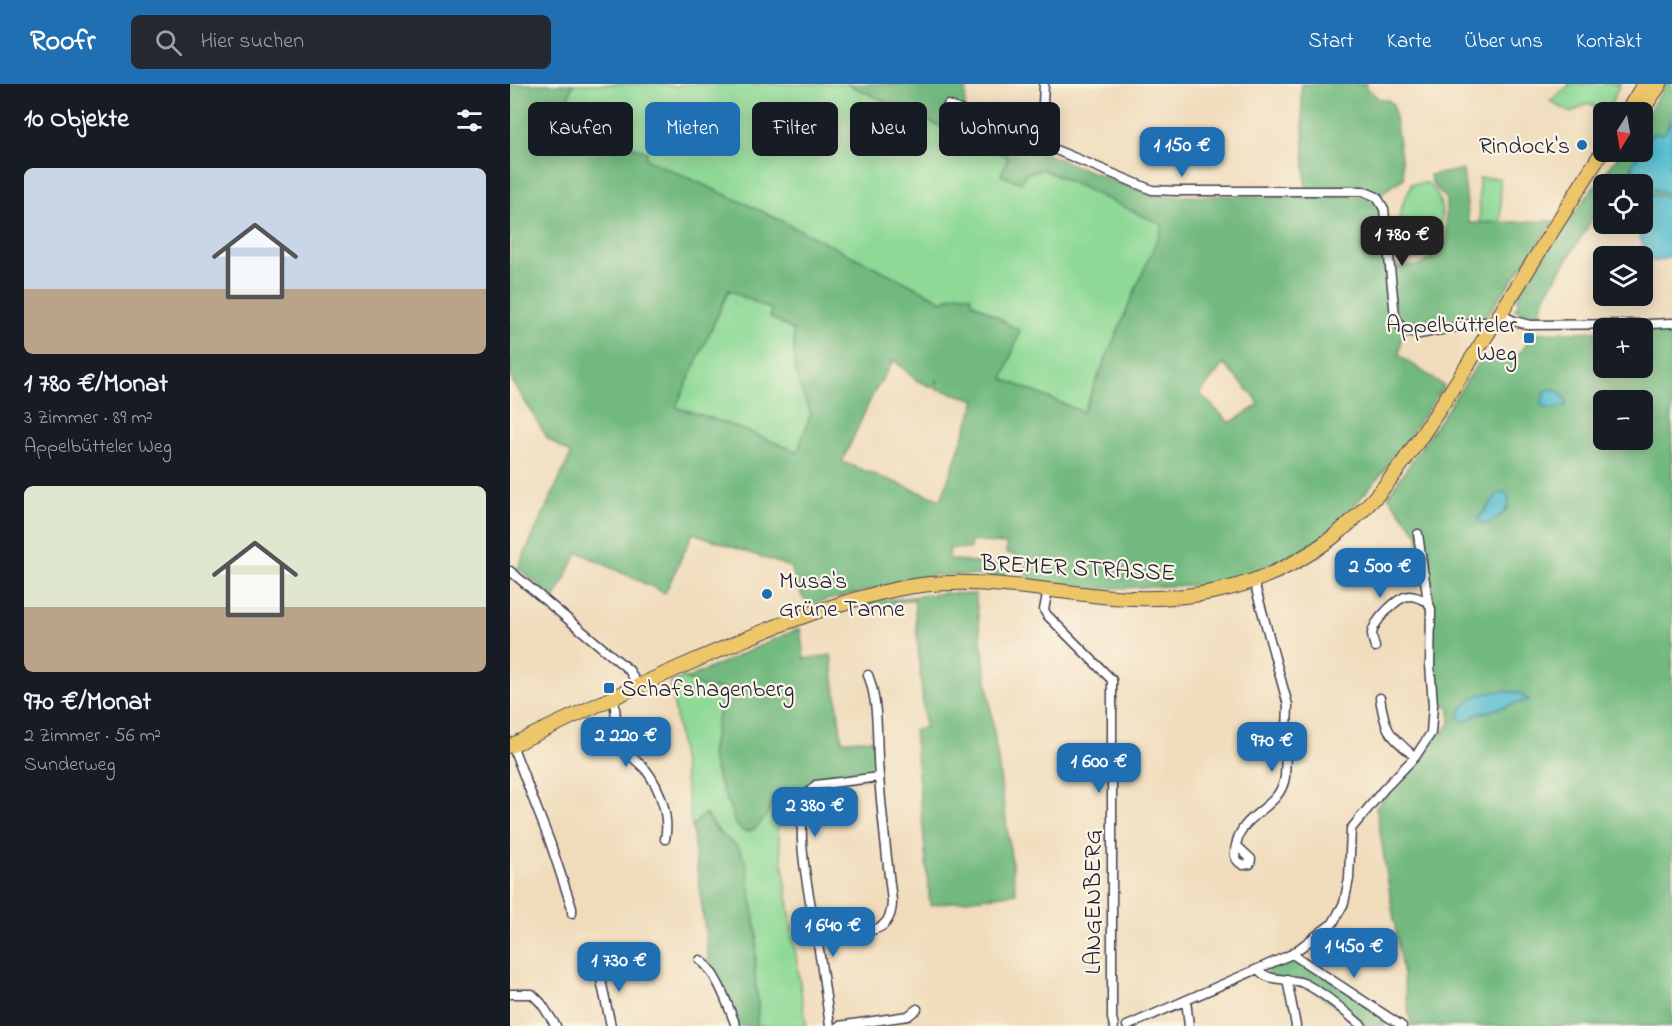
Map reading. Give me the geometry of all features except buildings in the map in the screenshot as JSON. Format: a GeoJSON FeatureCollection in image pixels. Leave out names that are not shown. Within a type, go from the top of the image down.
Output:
{"type":"FeatureCollection","features":[{"type":"Feature","properties":{"kind":"main road"},"geometry":{"type":"LineString","coordinates":[[1633,102],[1644,84]]}},
{"type":"Feature","properties":{"kind":"main road"},"geometry":{"type":"LineString","coordinates":[[1648,102],[1660,84]]}},
{"type":"Feature","properties":{"kind":"main road","name":"BREMER STRASSE"},"geometry":{"type":"LineString","coordinates":[[511,745],[772,626],[900,588],[970,583],[1118,597],[1159,598],[1219,592],[1254,582],[1290,566],[1330,540],[1356,519],[1385,488],[1408,457],[1596,162]]}},
{"type":"Feature","properties":{"kind":"main road","name":"BREMER STRASSE"},"geometry":{"type":"LineString","coordinates":[[1562,214],[1605,162]]}},
{"type":"Feature","properties":{"kind":"street"},"geometry":{"type":"LineString","coordinates":[[1043,102],[1044,84]]}},
{"type":"Feature","properties":{"kind":"street"},"geometry":{"type":"LineString","coordinates":[[1060,151],[1152,190],[1177,192],[1364,191],[1377,197],[1384,209],[1395,316],[1401,327],[1412,333],[1419,334],[1497,319],[1530,325],[1672,323]]}},
{"type":"Feature","properties":{"kind":"street"},"geometry":{"type":"LineString","coordinates":[[1127,1026],[1292,954],[1333,923],[1344,903],[1349,879],[1350,830],[1384,789],[1415,757],[1431,733],[1433,723],[1430,665],[1431,609],[1418,534]]}},
{"type":"Feature","properties":{"kind":"street"},"geometry":{"type":"LineString","coordinates":[[510,571],[629,670],[638,686]]}},
{"type":"Feature","properties":{"kind":"street"},"geometry":{"type":"LineString","coordinates":[[1236,845],[1240,831],[1276,797],[1284,786],[1285,777],[1288,705],[1254,582]]}},
{"type":"Feature","properties":{"kind":"street","name":"LANGENBERG"},"geometry":{"type":"LineString","coordinates":[[1048,589],[1044,610],[1047,615],[1113,680],[1112,1018],[1114,1026]]}},
{"type":"Feature","properties":{"kind":"street"},"geometry":{"type":"LineString","coordinates":[[1375,647],[1372,632],[1397,599],[1408,596],[1418,597],[1428,602]]}},
{"type":"Feature","properties":{"kind":"street"},"geometry":{"type":"LineString","coordinates":[[817,937],[874,930],[882,926],[890,915],[892,901],[875,714],[872,684],[868,675]]}},
{"type":"Feature","properties":{"kind":"street"},"geometry":{"type":"LineString","coordinates":[[614,697],[620,740],[624,749],[646,770],[658,788],[667,830],[665,840]]}},
{"type":"Feature","properties":{"kind":"street"},"geometry":{"type":"LineString","coordinates":[[1380,698],[1384,723],[1390,734],[1415,757]]}},
{"type":"Feature","properties":{"kind":"street","name":"BREMER STRASSE"},"geometry":{"type":"LineString","coordinates":[[511,745],[550,842],[572,913]]}},
{"type":"Feature","properties":{"kind":"street"},"geometry":{"type":"LineString","coordinates":[[830,1026],[802,855],[807,798],[813,786],[879,777]]}},
{"type":"Feature","properties":{"kind":"street"},"geometry":{"type":"LineString","coordinates":[[1292,954],[1402,1026]]}},
{"type":"Feature","properties":{"kind":"street"},"geometry":{"type":"LineString","coordinates":[[700,960],[707,965],[723,994],[736,1026]]}},
{"type":"Feature","properties":{"kind":"street"},"geometry":{"type":"LineString","coordinates":[[1259,970],[1267,977],[1305,984],[1362,1026]]}},
{"type":"Feature","properties":{"kind":"street"},"geometry":{"type":"LineString","coordinates":[[596,973],[601,980],[611,1026]]}},
{"type":"Feature","properties":{"kind":"street"},"geometry":{"type":"LineString","coordinates":[[1287,979],[1296,1026]]}},
{"type":"Feature","properties":{"kind":"street"},"geometry":{"type":"LineString","coordinates":[[510,994],[532,994],[542,1003],[556,1026]]}},
{"type":"Feature","properties":{"kind":"street"},"geometry":{"type":"LineString","coordinates":[[1186,1000],[1189,1026]]}},
{"type":"Feature","properties":{"kind":"street"},"geometry":{"type":"LineString","coordinates":[[838,1026],[908,1016],[916,1009]]}},
{"type":"Feature","properties":{"kind":"green space"},"geometry":{"type":"Polygon","coordinates":[[[510,84],[573,84],[567,102],[528,102],[528,156],[633,156],[633,147],[645,151],[646,159],[757,209],[943,301],[957,294],[971,296],[972,302],[1020,331],[1003,379],[1083,412],[1163,225],[1042,169],[1025,174],[1021,183],[1001,175],[1008,157],[1006,156],[1051,156],[1153,196],[1375,197],[1363,191],[1306,191],[1301,84],[1367,84],[1366,87],[1379,99],[1388,100],[1393,104],[1404,178],[1378,197],[1384,209],[1389,268],[1421,265],[1446,244],[1446,199],[1432,183],[1430,175],[1463,170],[1469,223],[1554,221],[1481,324],[1406,331],[1401,340],[1399,355],[1444,386],[1388,466],[1353,507],[1305,553],[1225,584],[1091,589],[1030,581],[1025,573],[1023,561],[1006,553],[1007,544],[971,541],[970,549],[950,548],[949,559],[1004,566],[1004,579],[981,575],[933,575],[810,604],[803,598],[790,567],[693,533],[665,593],[578,552],[555,598],[518,568],[571,454],[548,439],[510,377],[510,84]],[[729,290],[676,407],[726,423],[798,452],[811,413],[800,388],[795,368],[793,330],[770,317],[772,310],[729,290]],[[894,360],[873,394],[842,462],[941,500],[976,400],[935,388],[938,379],[932,387],[916,380],[894,360]],[[1223,364],[1200,394],[1230,423],[1259,405],[1256,398],[1223,364]]]}},
{"type":"Feature","properties":{"kind":"green space"},"geometry":{"type":"Polygon","coordinates":[[[573,84],[665,84],[678,87],[680,84],[847,84],[887,102],[850,102],[850,156],[927,156],[927,120],[939,126],[939,156],[1006,156],[1008,157],[1001,175],[1021,183],[1025,174],[1042,169],[1164,225],[1083,412],[1003,379],[1020,331],[972,302],[950,296],[943,301],[757,209],[633,154],[633,102],[567,102],[573,84]]]}},
{"type":"Feature","properties":{"kind":"green space"},"geometry":{"type":"Polygon","coordinates":[[[847,84],[966,84],[965,102],[939,102],[939,126],[927,120],[927,102],[887,102],[847,84]]]}},
{"type":"Feature","properties":{"kind":"green space"},"geometry":{"type":"Polygon","coordinates":[[[1568,84],[1620,84],[1612,102],[1593,102],[1593,105],[1588,103],[1571,113],[1550,101],[1569,86],[1568,84]]]}},
{"type":"Feature","properties":{"kind":"green space"},"geometry":{"type":"Polygon","coordinates":[[[1666,84],[1672,84],[1672,119],[1664,134],[1653,134],[1653,105],[1666,84]]]}},
{"type":"Feature","properties":{"kind":"green space"},"geometry":{"type":"Polygon","coordinates":[[[1614,162],[1634,162],[1631,167],[1637,174],[1605,174],[1614,162]]]}},
{"type":"Feature","properties":{"kind":"green space"},"geometry":{"type":"Polygon","coordinates":[[[1479,178],[1500,178],[1501,222],[1480,223],[1479,178]]]}},
{"type":"Feature","properties":{"kind":"green space"},"geometry":{"type":"Polygon","coordinates":[[[1427,183],[1439,199],[1442,220],[1440,231],[1431,250],[1424,257],[1412,259],[1402,249],[1399,233],[1400,216],[1411,184],[1427,183]]]}},
{"type":"Feature","properties":{"kind":"green space"},"geometry":{"type":"Polygon","coordinates":[[[1593,189],[1593,218],[1546,294],[1541,306],[1540,318],[1531,318],[1515,309],[1519,303],[1517,298],[1593,189]]]}},
{"type":"Feature","properties":{"kind":"green space"},"geometry":{"type":"Polygon","coordinates":[[[1653,189],[1672,194],[1672,197],[1653,194],[1653,189]]]}},
{"type":"Feature","properties":{"kind":"green space"},"geometry":{"type":"Polygon","coordinates":[[[729,290],[773,310],[770,317],[793,330],[800,388],[811,413],[798,452],[726,423],[675,407],[729,290]]]}},
{"type":"Feature","properties":{"kind":"green space"},"geometry":{"type":"Polygon","coordinates":[[[1672,329],[1672,1026],[1411,1026],[1376,807],[1423,755],[1435,736],[1444,732],[1450,723],[1450,707],[1436,703],[1427,594],[1418,534],[1388,496],[1480,361],[1512,358],[1523,349],[1530,333],[1593,331],[1593,378],[1653,378],[1653,330],[1672,329]],[[1504,691],[1476,715],[1529,700],[1519,693],[1504,691]]]}},
{"type":"Feature","properties":{"kind":"green space"},"geometry":{"type":"Polygon","coordinates":[[[945,593],[975,594],[1016,893],[930,905],[914,730],[925,728],[914,599],[870,609],[868,602],[945,593]]]}},
{"type":"Feature","properties":{"kind":"green space"},"geometry":{"type":"Polygon","coordinates":[[[800,628],[804,659],[831,655],[842,741],[876,739],[879,777],[819,783],[807,801],[774,802],[757,826],[748,831],[742,831],[734,822],[711,755],[719,710],[727,692],[722,688],[704,688],[686,679],[800,628]]]}},
{"type":"Feature","properties":{"kind":"green space"},"geometry":{"type":"Polygon","coordinates":[[[684,677],[704,688],[722,688],[727,692],[719,710],[711,755],[734,821],[742,831],[774,802],[806,1026],[757,1026],[758,1003],[755,977],[757,935],[746,862],[738,847],[720,833],[706,814],[692,827],[671,683],[684,677]]]}},
{"type":"Feature","properties":{"kind":"green space"},"geometry":{"type":"Polygon","coordinates":[[[704,814],[720,833],[738,847],[746,862],[757,935],[755,977],[758,1003],[757,1026],[736,1026],[707,965],[708,957],[692,827],[704,814]]]}},
{"type":"Feature","properties":{"kind":"green space"},"geometry":{"type":"Polygon","coordinates":[[[1292,954],[1389,1018],[1384,1026],[1362,1026],[1305,984],[1267,977],[1268,969],[1292,954]]]}},
{"type":"Feature","properties":{"kind":"water"},"geometry":{"type":"Polygon","coordinates":[[[1672,119],[1672,162],[1669,166],[1672,172],[1672,194],[1653,189],[1653,174],[1638,174],[1631,166],[1634,162],[1653,162],[1653,134],[1664,134],[1672,119]]]}},
{"type":"Feature","properties":{"kind":"water"},"geometry":{"type":"Polygon","coordinates":[[[1653,194],[1672,197],[1672,256],[1653,261],[1653,246],[1643,246],[1639,234],[1653,234],[1653,194]]]}},
{"type":"Feature","properties":{"kind":"water"},"geometry":{"type":"Polygon","coordinates":[[[1553,389],[1563,396],[1566,406],[1553,409],[1543,407],[1541,404],[1546,390],[1553,389]]]}},
{"type":"Feature","properties":{"kind":"water"},"geometry":{"type":"Polygon","coordinates":[[[1503,492],[1508,495],[1507,509],[1488,524],[1481,523],[1478,519],[1498,494],[1503,492]]]}},
{"type":"Feature","properties":{"kind":"water"},"geometry":{"type":"Polygon","coordinates":[[[1504,691],[1519,693],[1529,700],[1476,715],[1465,722],[1458,716],[1467,703],[1476,696],[1504,691]]]}},
{"type":"Feature","properties":{"kind":"place","name":"Rindock's"},"geometry":{"type":"Point","coordinates":[1582,145]}},
{"type":"Feature","properties":{"kind":"place","name":"Appelbütteler Weg"},"geometry":{"type":"Point","coordinates":[1529,338]}},
{"type":"Feature","properties":{"kind":"place","name":"Musa's Grüne Tanne"},"geometry":{"type":"Point","coordinates":[767,594]}},
{"type":"Feature","properties":{"kind":"place","name":"Schafshagenberg"},"geometry":{"type":"Point","coordinates":[609,688]}}]}
